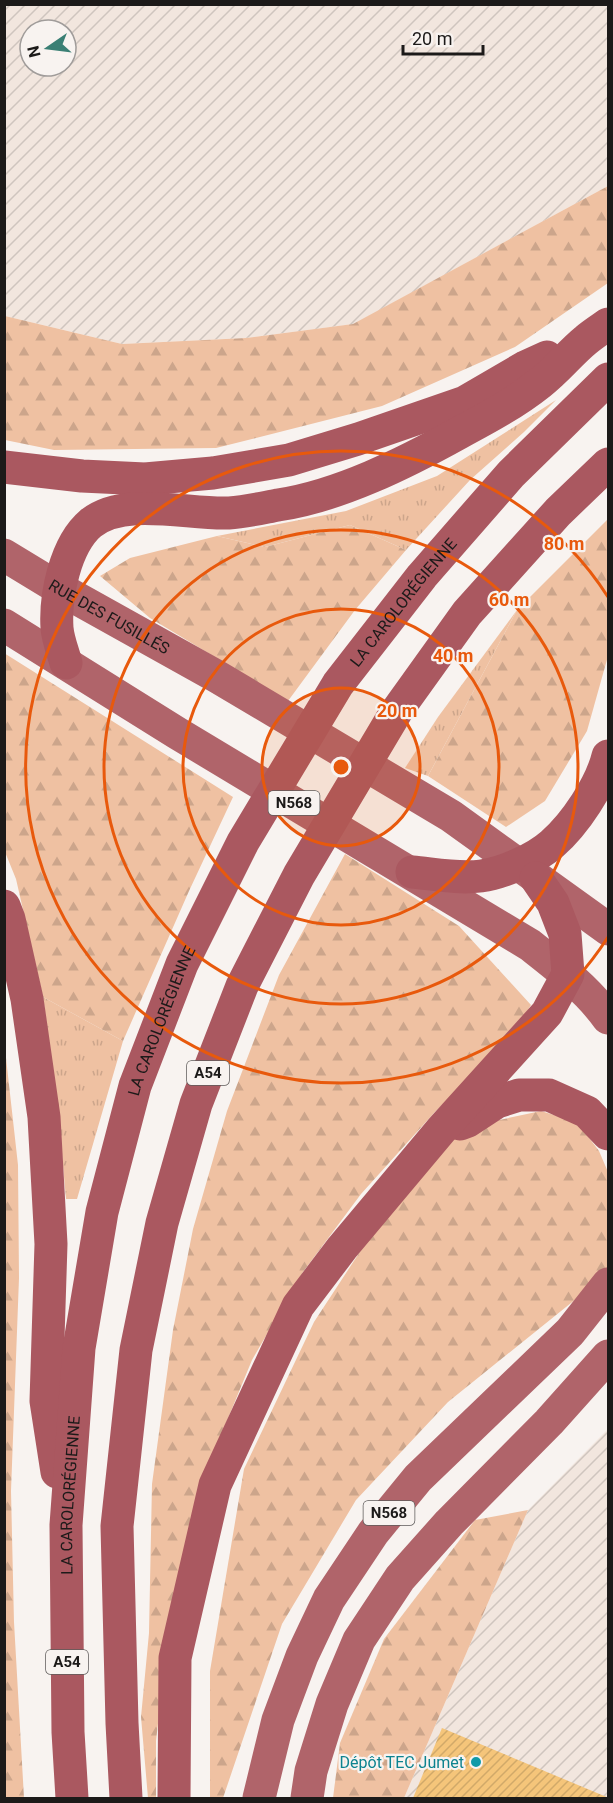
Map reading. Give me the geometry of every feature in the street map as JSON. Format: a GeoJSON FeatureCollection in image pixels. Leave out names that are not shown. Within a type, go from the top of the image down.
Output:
{"type":"FeatureCollection","features":[{"type":"Feature","properties":{"kind":"highway"},"geometry":{"type":"LineString","coordinates":[[4,467],[81,476],[145,479],[213,473],[289,460],[465,402],[525,367],[598,332]]}},
{"type":"Feature","properties":{"kind":"highway"},"geometry":{"type":"LineString","coordinates":[[66,663],[57,629],[60,589],[70,553],[79,536],[92,522],[108,514],[126,510],[229,513],[292,503],[347,486],[417,457],[497,412],[541,382],[598,332]]}},
{"type":"Feature","properties":{"kind":"highway","name":"LA CAROLORÉGIENNE"},"geometry":{"type":"LineString","coordinates":[[72,1798],[68,1732],[66,1525],[80,1347],[102,1212],[135,1086],[182,964],[243,842],[338,684],[422,576],[511,474],[609,379]]}},
{"type":"Feature","properties":{"kind":"highway","name":"A54"},"geometry":{"type":"LineString","coordinates":[[126,1798],[117,1526],[136,1350],[162,1223],[196,1104],[247,976],[299,875],[396,712],[467,613],[558,512],[609,464]]}},
{"type":"Feature","properties":{"kind":"highway","name":"RUE DES FUSILLÉS"},"geometry":{"type":"LineString","coordinates":[[4,555],[216,676],[451,816],[609,929]]}},
{"type":"Feature","properties":{"kind":"highway","name":"N568"},"geometry":{"type":"LineString","coordinates":[[4,625],[177,734],[412,872],[530,945],[568,974],[609,1018]]}},
{"type":"Feature","properties":{"kind":"highway"},"geometry":{"type":"LineString","coordinates":[[412,872],[473,876],[528,871],[580,812],[604,771],[609,756]]}},
{"type":"Feature","properties":{"kind":"highway"},"geometry":{"type":"LineString","coordinates":[[174,1798],[175,1658],[215,1485],[298,1306],[342,1248],[441,1130],[548,1013],[568,974],[565,934],[553,903],[528,871]]}},
{"type":"Feature","properties":{"kind":"highway"},"geometry":{"type":"LineString","coordinates":[[4,906],[27,999],[44,1117],[51,1244],[46,1401],[66,1525]]}},
{"type":"Feature","properties":{"kind":"highway"},"geometry":{"type":"LineString","coordinates":[[441,1130],[468,1121],[497,1102],[519,1095],[549,1095],[587,1112],[609,1134]]}},
{"type":"Feature","properties":{"kind":"highway","name":"N568"},"geometry":{"type":"LineString","coordinates":[[260,1798],[278,1720],[302,1656],[330,1599],[373,1533],[418,1478],[570,1332],[609,1284]]}},
{"type":"Feature","properties":{"kind":"highway","name":"N568"},"geometry":{"type":"LineString","coordinates":[[307,1798],[311,1771],[332,1704],[359,1640],[400,1578],[449,1523],[549,1422],[609,1356]]}},
{"type":"Feature","properties":{"kind":"shaded area"},"geometry":{"type":"Polygon","coordinates":[[[5,5],[608,5],[608,186],[354,324],[246,338],[122,344],[5,316],[5,5]]]}},
{"type":"Feature","properties":{"kind":"shaded area"},"geometry":{"type":"Polygon","coordinates":[[[608,1429],[608,1798],[404,1798],[528,1510],[608,1429]]]}},
{"type":"Feature","properties":{"kind":"green space"},"geometry":{"type":"Polygon","coordinates":[[[608,186],[608,283],[515,347],[382,406],[216,448],[54,450],[5,440],[5,316],[122,344],[246,338],[353,324],[608,186]]]}},
{"type":"Feature","properties":{"kind":"green space"},"geometry":{"type":"Polygon","coordinates":[[[556,400],[470,480],[406,550],[350,525],[265,547],[217,536],[346,511],[437,476],[556,400]]]}},
{"type":"Feature","properties":{"kind":"green space"},"geometry":{"type":"Polygon","coordinates":[[[608,519],[608,656],[587,731],[545,801],[506,827],[428,776],[517,610],[608,519]]]}},
{"type":"Feature","properties":{"kind":"green space"},"geometry":{"type":"Polygon","coordinates":[[[350,525],[406,550],[355,610],[288,701],[150,618],[100,576],[130,558],[217,536],[265,547],[350,525]]]}},
{"type":"Feature","properties":{"kind":"green space"},"geometry":{"type":"Polygon","coordinates":[[[517,610],[428,776],[405,768],[438,717],[517,610]]]}},
{"type":"Feature","properties":{"kind":"green space"},"geometry":{"type":"Polygon","coordinates":[[[4,653],[233,797],[123,1041],[43,997],[16,879],[5,852],[4,653]]]}},
{"type":"Feature","properties":{"kind":"green space"},"geometry":{"type":"Polygon","coordinates":[[[345,854],[459,926],[531,1005],[513,1033],[434,1113],[361,1194],[303,1272],[252,1360],[217,1445],[169,1626],[156,1741],[156,1798],[148,1798],[141,1717],[149,1633],[152,1484],[173,1330],[193,1229],[227,1111],[279,975],[345,854]]]}},
{"type":"Feature","properties":{"kind":"green space"},"geometry":{"type":"Polygon","coordinates":[[[43,997],[123,1041],[77,1199],[66,1199],[57,1099],[43,997]]]}},
{"type":"Feature","properties":{"kind":"green space"},"geometry":{"type":"Polygon","coordinates":[[[5,1049],[18,1165],[19,1278],[11,1491],[14,1622],[24,1798],[4,1798],[5,1049]]]}},
{"type":"Feature","properties":{"kind":"green space"},"geometry":{"type":"Polygon","coordinates":[[[541,1111],[577,1122],[599,1151],[608,1172],[607,1274],[448,1402],[356,1500],[282,1624],[223,1798],[210,1798],[210,1671],[244,1469],[314,1322],[435,1137],[541,1111]]]}},
{"type":"Feature","properties":{"kind":"green space"},"geometry":{"type":"Polygon","coordinates":[[[528,1510],[404,1798],[333,1798],[340,1743],[384,1639],[475,1520],[528,1510]]]}},
{"type":"Feature","properties":{"kind":"building","name":"Dépôt TEC Jumet"},"geometry":{"type":"Polygon","coordinates":[[[442,1728],[609,1798],[413,1798],[442,1728]]]}},
{"type":"Feature","properties":{"kind":"place","name":"Dépôt TEC Jumet"},"geometry":{"type":"Point","coordinates":[476,1762]}}]}
